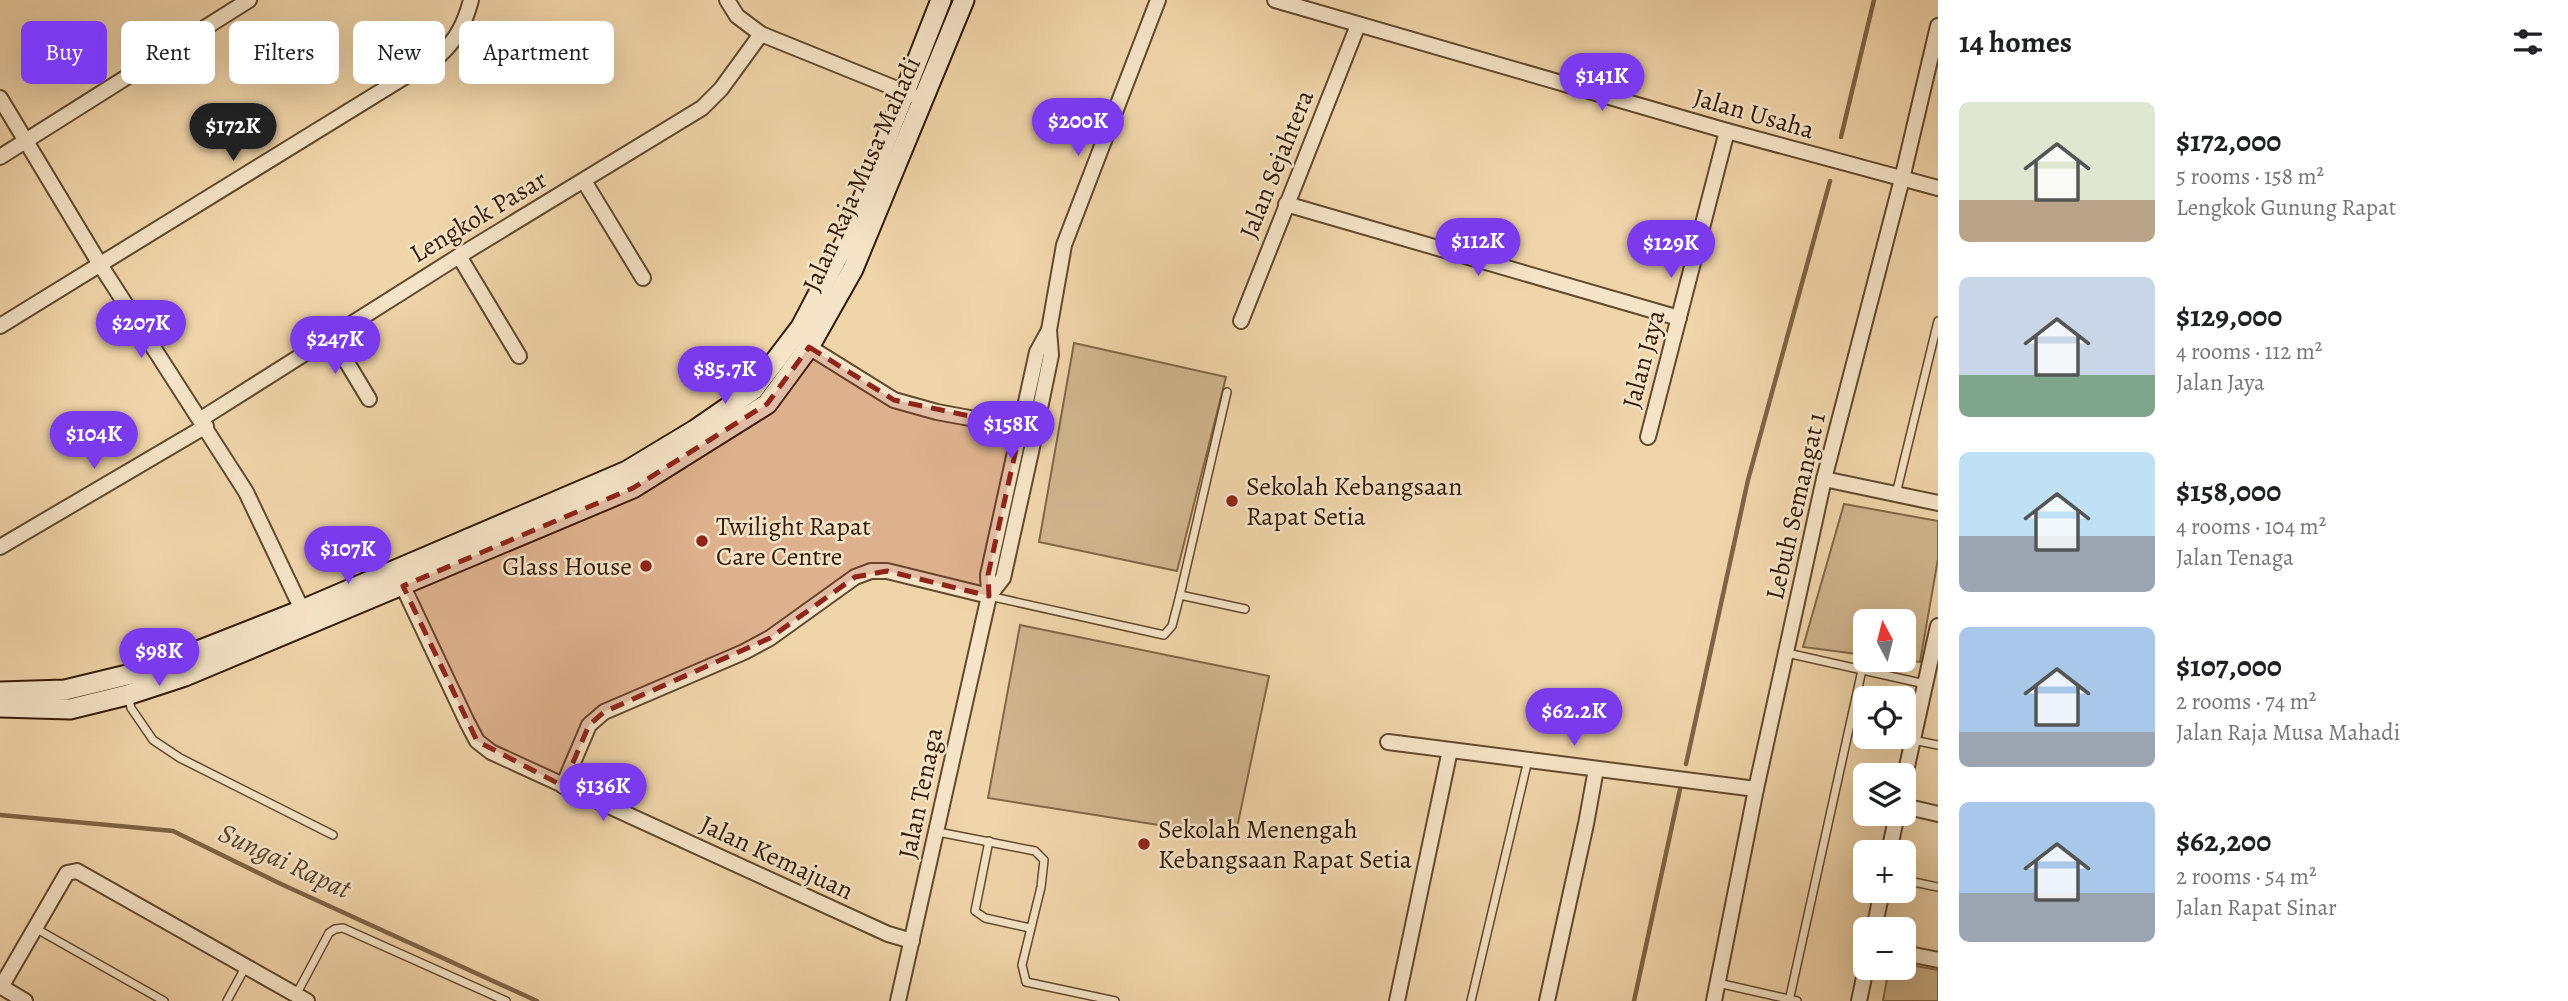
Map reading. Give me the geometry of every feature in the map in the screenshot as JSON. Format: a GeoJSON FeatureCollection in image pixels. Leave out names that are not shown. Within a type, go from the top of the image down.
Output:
{"type":"FeatureCollection","features":[{"type":"Feature","properties":{"kind":"main road","name":"Jalan Raja Musa Mahadi"},"geometry":{"type":"LineString","coordinates":[[398,578],[627,471],[695,430],[753,390],[801,327],[848,237],[941,0]]}},
{"type":"Feature","properties":{"kind":"main road","name":"Jalan Raja Musa Mahadi"},"geometry":{"type":"LineString","coordinates":[[0,707],[70,709],[127,695],[185,676],[306,617],[398,578],[633,488],[767,404],[808,346],[853,269],[964,0]]}},
{"type":"Feature","properties":{"kind":"main road","name":"Jalan Raja Musa Mahadi"},"geometry":{"type":"LineString","coordinates":[[0,692],[65,690],[152,669],[306,617]]}},
{"type":"Feature","properties":{"kind":"street"},"geometry":{"type":"LineString","coordinates":[[0,156],[249,0]]}},
{"type":"Feature","properties":{"kind":"street"},"geometry":{"type":"LineString","coordinates":[[0,326],[440,55],[455,41],[466,20],[471,0]]}},
{"type":"Feature","properties":{"kind":"street"},"geometry":{"type":"LineString","coordinates":[[727,0],[737,16],[761,34],[925,99]]}},
{"type":"Feature","properties":{"kind":"street","name":"Jalan Tenaga"},"geometry":{"type":"LineString","coordinates":[[898,1001],[989,596],[988,575],[1008,485],[1028,429],[1037,388],[1051,355],[1049,330],[1064,245],[1158,0]]}},
{"type":"Feature","properties":{"kind":"street","name":"Jalan Usaha"},"geometry":{"type":"LineString","coordinates":[[1275,0],[1294,2],[1358,25],[1727,131],[1938,188]]}},
{"type":"Feature","properties":{"kind":"street","name":"Jalan Sejahtera"},"geometry":{"type":"LineString","coordinates":[[1241,321],[1358,25]]}},
{"type":"Feature","properties":{"kind":"street","name":"Lebuh Semangat 1"},"geometry":{"type":"LineString","coordinates":[[1714,1001],[1756,789],[1824,479],[1902,179],[1938,26]]}},
{"type":"Feature","properties":{"kind":"street","name":"Lengkok Pasar"},"geometry":{"type":"LineString","coordinates":[[0,547],[203,423],[331,336],[702,108],[721,89],[761,34]]}},
{"type":"Feature","properties":{"kind":"street"},"geometry":{"type":"LineString","coordinates":[[0,98],[101,266],[246,492],[306,617]]}},
{"type":"Feature","properties":{"kind":"street","name":"Jalan Jaya"},"geometry":{"type":"LineString","coordinates":[[1648,437],[1727,131]]}},
{"type":"Feature","properties":{"kind":"street"},"geometry":{"type":"LineString","coordinates":[[584,181],[643,278]]}},
{"type":"Feature","properties":{"kind":"street"},"geometry":{"type":"LineString","coordinates":[[1286,204],[1679,318]]}},
{"type":"Feature","properties":{"kind":"street"},"geometry":{"type":"LineString","coordinates":[[459,256],[519,356]]}},
{"type":"Feature","properties":{"kind":"street"},"geometry":{"type":"LineString","coordinates":[[331,336],[369,399]]}},
{"type":"Feature","properties":{"kind":"street"},"geometry":{"type":"LineString","coordinates":[[808,346],[894,401],[1028,429]]}},
{"type":"Feature","properties":{"kind":"street","name":"Jalan Tenaga"},"geometry":{"type":"LineString","coordinates":[[989,596],[1003,578],[1016,523],[1023,488],[1028,429]]}},
{"type":"Feature","properties":{"kind":"street"},"geometry":{"type":"LineString","coordinates":[[1824,479],[1938,503]]}},
{"type":"Feature","properties":{"kind":"street"},"geometry":{"type":"LineString","coordinates":[[1008,485],[1023,488]]}},
{"type":"Feature","properties":{"kind":"street"},"geometry":{"type":"LineString","coordinates":[[1001,519],[1016,523]]}},
{"type":"Feature","properties":{"kind":"street"},"geometry":{"type":"LineString","coordinates":[[563,786],[589,725],[604,712],[744,652],[770,638],[855,577],[871,570],[887,571],[989,596]]}},
{"type":"Feature","properties":{"kind":"street","name":"Jalan Kemajuan"},"geometry":{"type":"LineString","coordinates":[[398,578],[477,741],[491,752],[888,934],[912,941]]}},
{"type":"Feature","properties":{"kind":"street"},"geometry":{"type":"LineString","coordinates":[[1916,729],[1931,675],[1938,626]]}},
{"type":"Feature","properties":{"kind":"street"},"geometry":{"type":"LineString","coordinates":[[1388,742],[1756,789]]}},
{"type":"Feature","properties":{"kind":"street"},"geometry":{"type":"LineString","coordinates":[[1396,1001],[1450,750]]}},
{"type":"Feature","properties":{"kind":"street"},"geometry":{"type":"LineString","coordinates":[[1547,1001],[1596,769]]}},
{"type":"Feature","properties":{"kind":"street"},"geometry":{"type":"LineString","coordinates":[[1916,809],[1938,814]]}},
{"type":"Feature","properties":{"kind":"street"},"geometry":{"type":"LineString","coordinates":[[25,1001],[1,987],[67,873],[77,872],[302,998]]}},
{"type":"Feature","properties":{"kind":"street"},"geometry":{"type":"LineString","coordinates":[[1916,955],[1938,960]]}},
{"type":"Feature","properties":{"kind":"street"},"geometry":{"type":"LineString","coordinates":[[1859,1001],[1863,980]]}},
{"type":"Feature","properties":{"kind":"lane"},"geometry":{"type":"LineString","coordinates":[[1896,494],[1938,321]]}},
{"type":"Feature","properties":{"kind":"lane"},"geometry":{"type":"LineString","coordinates":[[989,596],[1164,635],[1172,626],[1227,392]]}},
{"type":"Feature","properties":{"kind":"lane"},"geometry":{"type":"LineString","coordinates":[[1180,595],[1245,609]]}},
{"type":"Feature","properties":{"kind":"lane"},"geometry":{"type":"LineString","coordinates":[[1787,653],[1853,668]]}},
{"type":"Feature","properties":{"kind":"lane"},"geometry":{"type":"LineString","coordinates":[[1717,983],[1792,1000],[1862,672]]}},
{"type":"Feature","properties":{"kind":"lane"},"geometry":{"type":"LineString","coordinates":[[1890,672],[1931,675]]}},
{"type":"Feature","properties":{"kind":"lane"},"geometry":{"type":"LineString","coordinates":[[127,695],[131,708],[153,740],[180,758],[332,835]]}},
{"type":"Feature","properties":{"kind":"lane"},"geometry":{"type":"LineString","coordinates":[[1916,741],[1938,745]]}},
{"type":"Feature","properties":{"kind":"lane"},"geometry":{"type":"LineString","coordinates":[[1471,1001],[1528,760]]}},
{"type":"Feature","properties":{"kind":"lane"},"geometry":{"type":"LineString","coordinates":[[937,832],[1035,850],[1044,860],[1041,887],[1022,965],[1027,982],[1115,1001]]}},
{"type":"Feature","properties":{"kind":"lane"},"geometry":{"type":"LineString","coordinates":[[989,841],[975,911],[985,918],[1030,928]]}},
{"type":"Feature","properties":{"kind":"lane"},"geometry":{"type":"LineString","coordinates":[[1916,882],[1938,887]]}},
{"type":"Feature","properties":{"kind":"lane"},"geometry":{"type":"LineString","coordinates":[[34,928],[164,1001]]}},
{"type":"Feature","properties":{"kind":"lane"},"geometry":{"type":"LineString","coordinates":[[302,998],[329,933],[343,928],[506,1001]]}},
{"type":"Feature","properties":{"kind":"lane"},"geometry":{"type":"LineString","coordinates":[[228,1001],[246,966]]}},
{"type":"Feature","properties":{"kind":"highlighted area"},"geometry":{"type":"Polygon","coordinates":[[[809,347],[894,400],[1021,427],[988,575],[989,596],[887,571],[855,577],[770,638],[604,712],[589,725],[563,786],[477,741],[403,586],[633,488],[767,404],[809,347]]]}},
{"type":"Feature","properties":{"kind":"shaded area"},"geometry":{"type":"Polygon","coordinates":[[[1074,343],[1226,377],[1177,571],[1039,542],[1074,343]]]}},
{"type":"Feature","properties":{"kind":"shaded area"},"geometry":{"type":"Polygon","coordinates":[[[1844,504],[1938,521],[1938,559],[1920,662],[1916,662],[1916,609],[1853,609],[1853,653],[1803,647],[1844,504]]]}},
{"type":"Feature","properties":{"kind":"shaded area"},"geometry":{"type":"Polygon","coordinates":[[[1020,625],[1269,676],[1235,837],[988,798],[1020,625]]]}},
{"type":"Feature","properties":{"kind":"shaded area"},"geometry":{"type":"Polygon","coordinates":[[[1916,966],[1938,970],[1938,1001],[1883,1001],[1887,980],[1916,980],[1916,966]]]}},
{"type":"Feature","properties":{"kind":"waterway"},"geometry":{"type":"LineString","coordinates":[[1841,137],[1874,0]]}},
{"type":"Feature","properties":{"kind":"waterway"},"geometry":{"type":"LineString","coordinates":[[1686,764],[1748,480],[1830,181]]}},
{"type":"Feature","properties":{"kind":"waterway"},"geometry":{"type":"LineString","coordinates":[[1634,1001],[1680,789]]}},
{"type":"Feature","properties":{"kind":"waterway","name":"Sungai Rapat"},"geometry":{"type":"LineString","coordinates":[[0,815],[173,831],[281,884],[537,1001]]}},
{"type":"Feature","properties":{"kind":"place","name":"Sekolah Kebangsaan Rapat Setia"},"geometry":{"type":"Point","coordinates":[1232,501]}},
{"type":"Feature","properties":{"kind":"place","name":"Twilight Rapat Care Centre"},"geometry":{"type":"Point","coordinates":[702,541]}},
{"type":"Feature","properties":{"kind":"place","name":"Glass House"},"geometry":{"type":"Point","coordinates":[646,566]}},
{"type":"Feature","properties":{"kind":"place","name":"Sekolah Menengah Kebangsaan Rapat Setia"},"geometry":{"type":"Point","coordinates":[1144,844]}}]}
